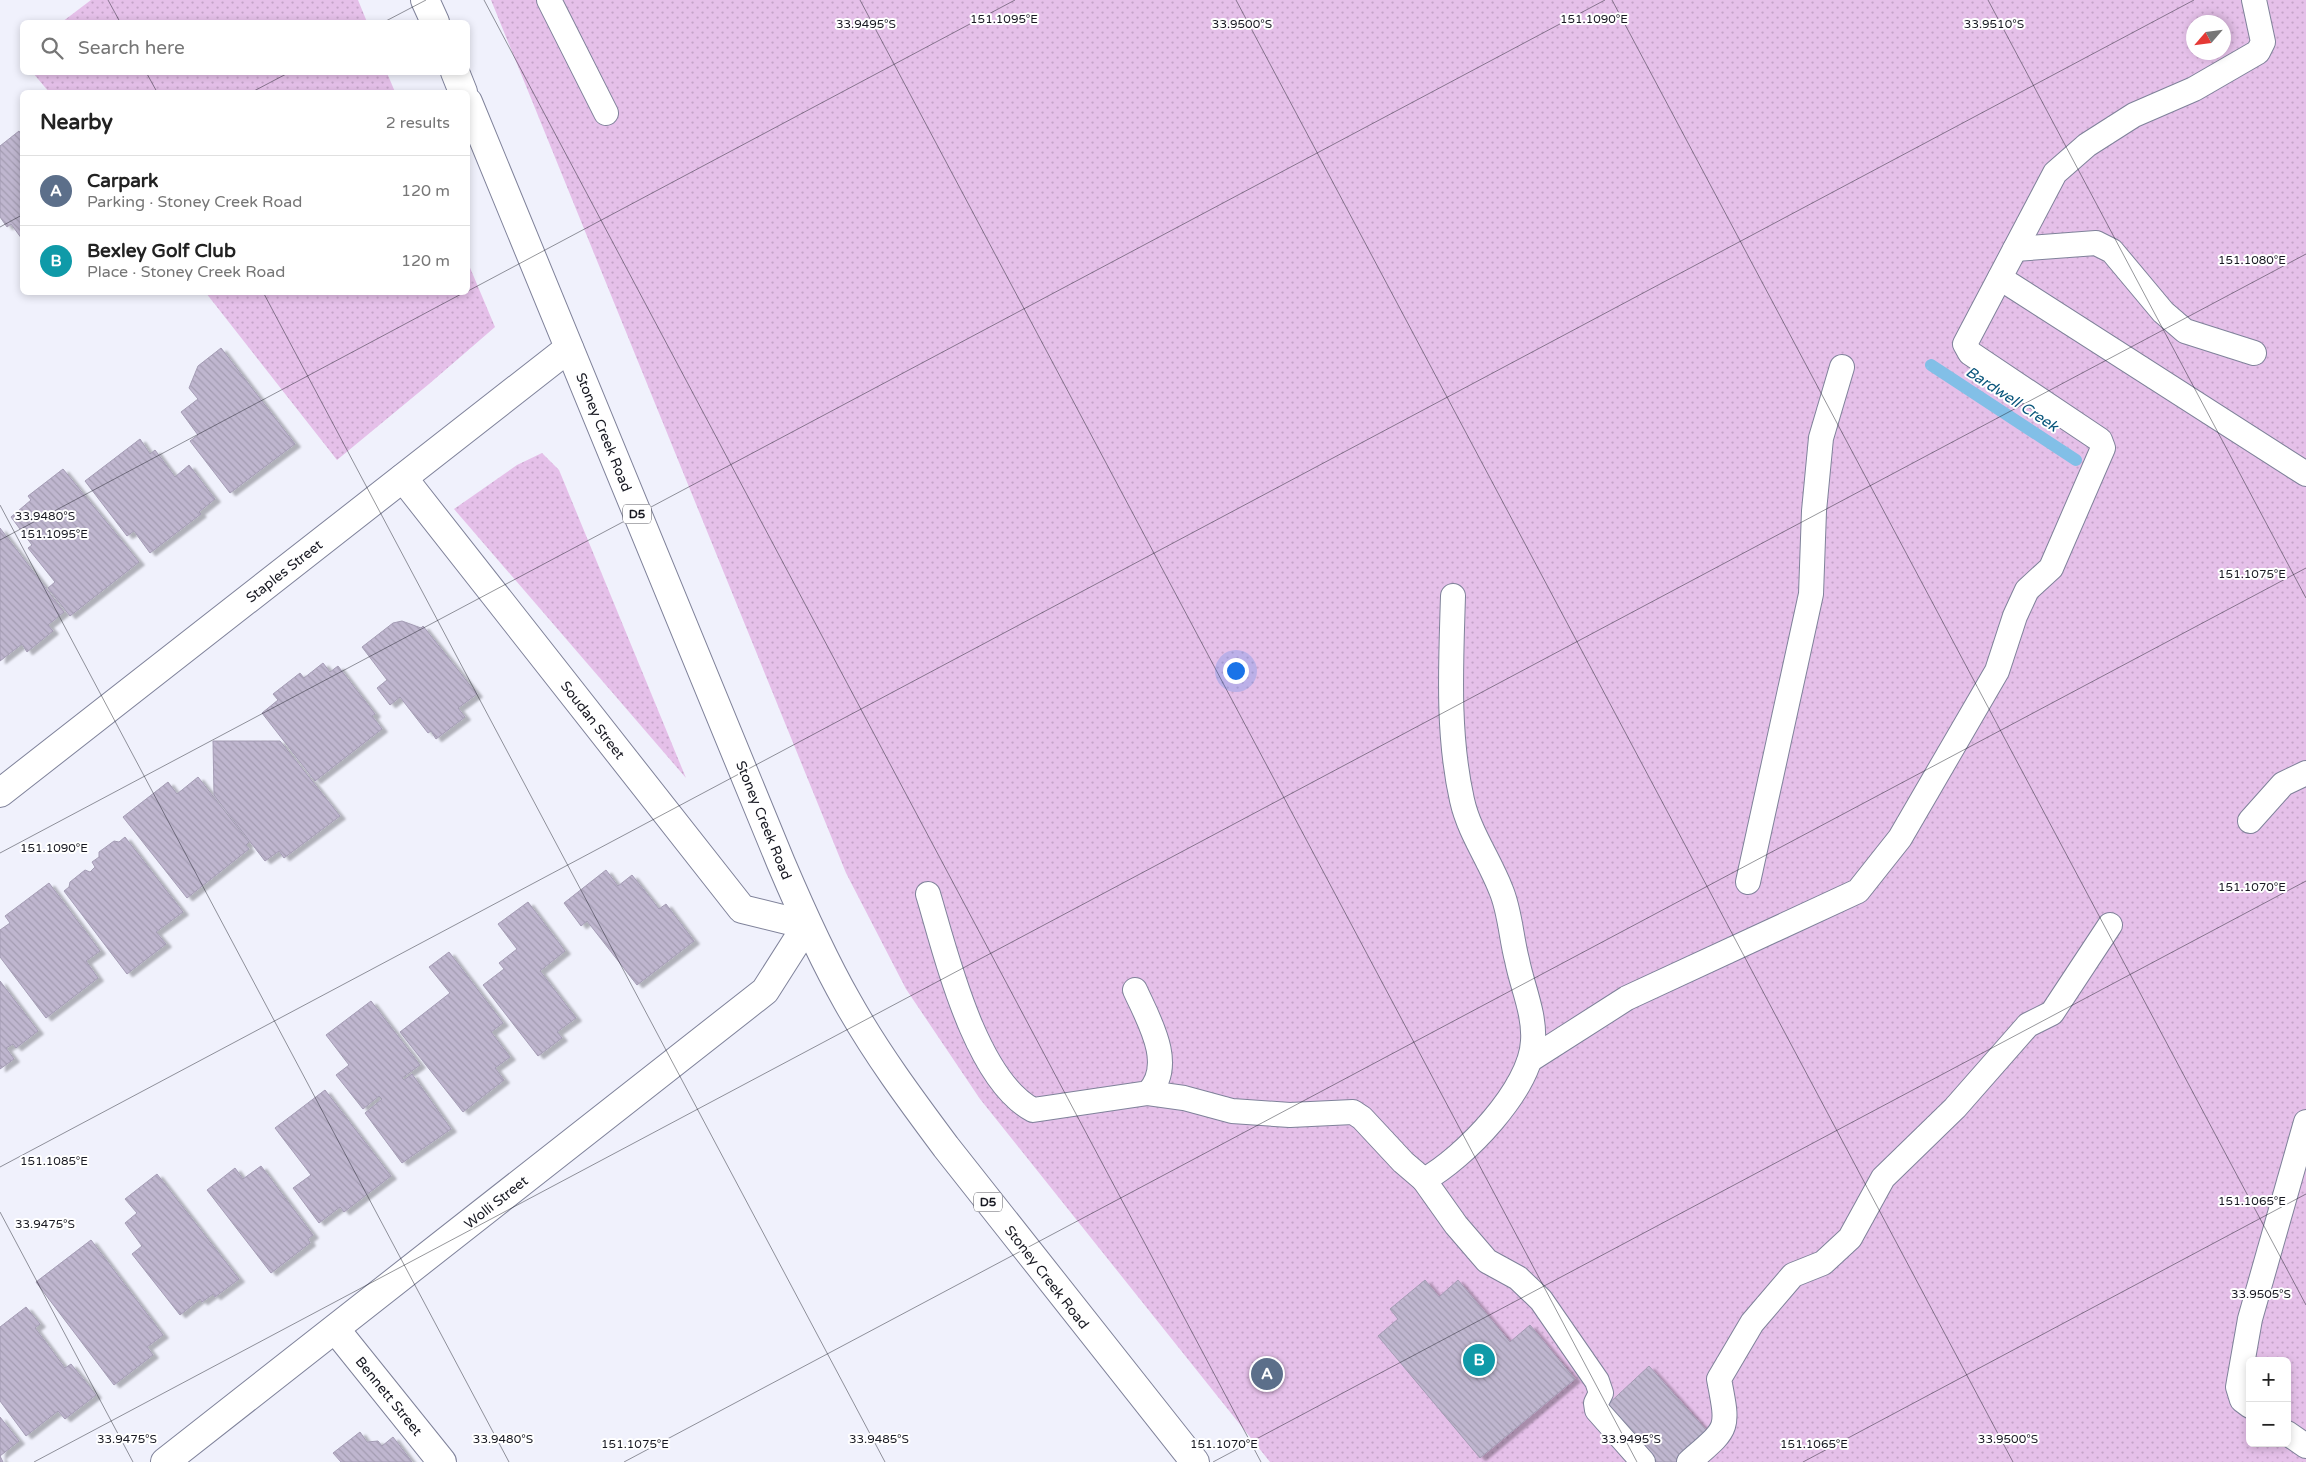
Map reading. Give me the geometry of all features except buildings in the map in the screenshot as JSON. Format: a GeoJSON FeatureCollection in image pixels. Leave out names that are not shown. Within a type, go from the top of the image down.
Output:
{"type":"FeatureCollection","features":[{"type":"Feature","properties":{"kind":"street"},"geometry":{"type":"LineString","coordinates":[[425,0],[434,20]]}},
{"type":"Feature","properties":{"kind":"street"},"geometry":{"type":"LineString","coordinates":[[456,75],[463,90]]}},
{"type":"Feature","properties":{"kind":"street","name":"Stoney Creek Road"},"geometry":{"type":"LineString","coordinates":[[470,107],[807,925],[847,1002],[906,1094],[1012,1233],[1194,1462]]}},
{"type":"Feature","properties":{"kind":"street","name":"Staples Street"},"geometry":{"type":"LineString","coordinates":[[0,793],[569,348]]}},
{"type":"Feature","properties":{"kind":"street","name":"Soudan Street"},"geometry":{"type":"LineString","coordinates":[[403,478],[742,909],[807,925]]}},
{"type":"Feature","properties":{"kind":"street","name":"Wolli Street"},"geometry":{"type":"LineString","coordinates":[[165,1462],[336,1330],[490,1206],[765,991],[807,925]]}},
{"type":"Feature","properties":{"kind":"street","name":"Bennett Street"},"geometry":{"type":"LineString","coordinates":[[336,1330],[442,1462]]}},
{"type":"Feature","properties":{"kind":"lane"},"geometry":{"type":"LineString","coordinates":[[548,0],[606,113]]}},
{"type":"Feature","properties":{"kind":"lane"},"geometry":{"type":"LineString","coordinates":[[1530,1060],[1627,998],[1858,891],[1900,838],[1997,671],[2015,616],[2027,590],[2051,568],[2103,448],[2100,440],[1970,353],[1965,344],[2055,172],[2086,145],[2134,115],[2194,89],[2258,52],[2263,42],[2254,0]]}},
{"type":"Feature","properties":{"kind":"lane"},"geometry":{"type":"LineString","coordinates":[[2015,249],[2096,243],[2112,251],[2163,312],[2185,331],[2254,353]]}},
{"type":"Feature","properties":{"kind":"lane"},"geometry":{"type":"LineString","coordinates":[[2000,278],[2306,474]]}},
{"type":"Feature","properties":{"kind":"lane"},"geometry":{"type":"LineString","coordinates":[[1748,882],[1811,594],[1814,511],[1821,438],[1842,367]]}},
{"type":"Feature","properties":{"kind":"lane"},"geometry":{"type":"LineString","coordinates":[[1424,1180],[1436,1173],[1490,1124],[1516,1092],[1530,1060],[1534,1040],[1530,1014],[1502,892],[1471,830],[1462,802],[1452,751],[1453,596]]}},
{"type":"Feature","properties":{"kind":"lane"},"geometry":{"type":"LineString","coordinates":[[2250,821],[2283,784],[2306,773]]}},
{"type":"Feature","properties":{"kind":"lane"},"geometry":{"type":"LineString","coordinates":[[928,894],[969,1018],[989,1062],[1007,1090],[1021,1104],[1033,1110],[1148,1093],[1184,1098],[1232,1111],[1290,1116],[1353,1112],[1362,1118],[1403,1162],[1424,1180],[1456,1225],[1487,1261],[1518,1278],[1541,1300],[1597,1381],[1601,1393],[1596,1403],[1597,1410],[1643,1462]]}},
{"type":"Feature","properties":{"kind":"lane"},"geometry":{"type":"LineString","coordinates":[[1689,1462],[1715,1439],[1725,1425],[1725,1412],[1719,1379],[1752,1323],[1793,1275],[1823,1263],[1850,1238],[1883,1178],[1955,1108],[2028,1025],[2052,1013],[2110,925]]}},
{"type":"Feature","properties":{"kind":"lane"},"geometry":{"type":"LineString","coordinates":[[1135,990],[1157,1040],[1159,1069],[1153,1088],[1148,1093]]}},
{"type":"Feature","properties":{"kind":"lane"},"geometry":{"type":"LineString","coordinates":[[2246,1403],[2242,1400],[2238,1387],[2250,1319],[2306,1122]]}},
{"type":"Feature","properties":{"kind":"lane"},"geometry":{"type":"LineString","coordinates":[[2291,1436],[2306,1446]]}},
{"type":"Feature","properties":{"kind":"shaded area"},"geometry":{"type":"Polygon","coordinates":[[[91,0],[358,0],[366,20],[65,20],[91,0]]]}},
{"type":"Feature","properties":{"kind":"shaded area"},"geometry":{"type":"Polygon","coordinates":[[[491,0],[2306,0],[2306,1462],[1270,1462],[980,1099],[906,989],[846,873],[491,0]]]}},
{"type":"Feature","properties":{"kind":"shaded area"},"geometry":{"type":"Polygon","coordinates":[[[35,75],[388,75],[394,90],[47,90],[35,75]]]}},
{"type":"Feature","properties":{"kind":"shaded area"},"geometry":{"type":"Polygon","coordinates":[[[470,268],[495,327],[337,460],[208,295],[470,295],[470,268]]]}},
{"type":"Feature","properties":{"kind":"shaded area"},"geometry":{"type":"Polygon","coordinates":[[[542,453],[559,470],[686,778],[454,509],[517,465],[542,453]]]}},
{"type":"Feature","properties":{"kind":"waterway","name":"Bardwell Creek"},"geometry":{"type":"LineString","coordinates":[[1931,365],[2076,460]]}},
{"type":"Feature","properties":{"kind":"place","name":"Bexley Golf Club"},"geometry":{"type":"Point","coordinates":[1479,1360]}},
{"type":"Feature","properties":{"kind":"place","name":"Carpark"},"geometry":{"type":"Point","coordinates":[1267,1374]}}]}
